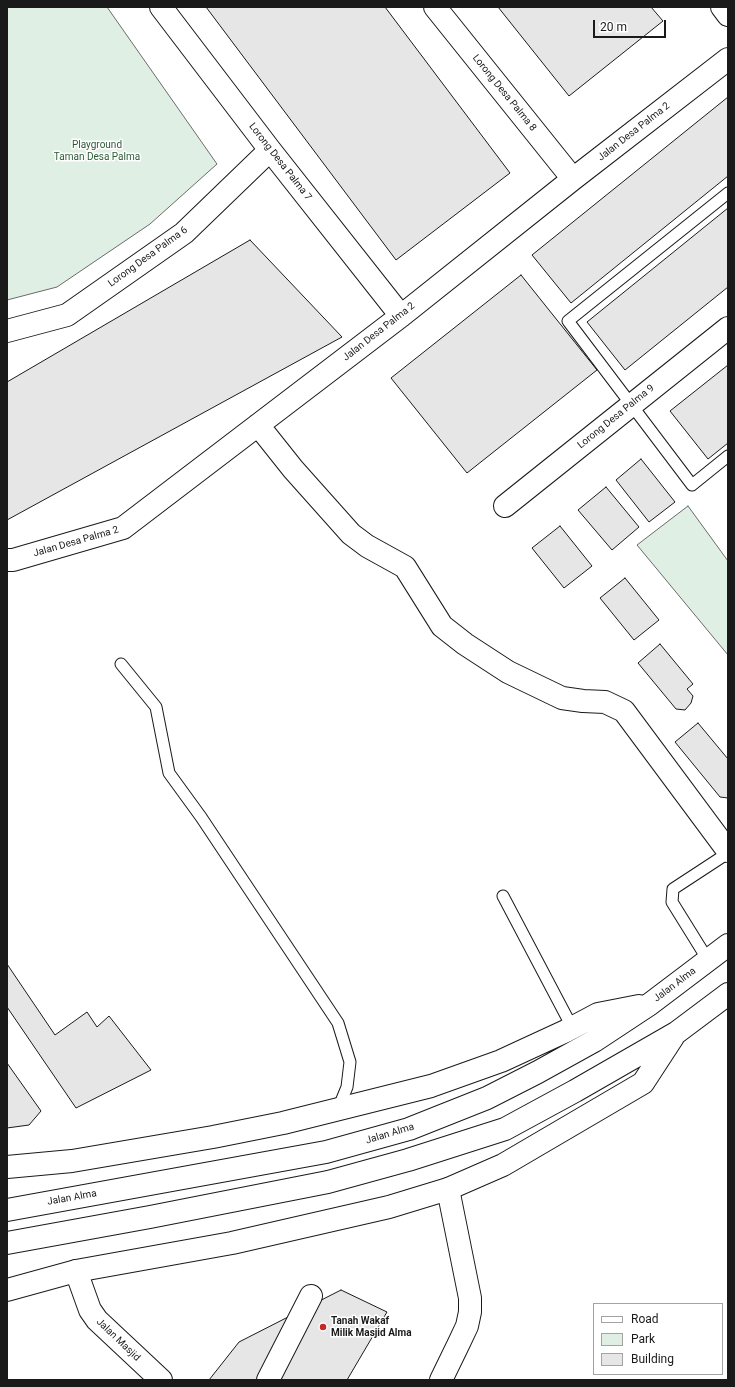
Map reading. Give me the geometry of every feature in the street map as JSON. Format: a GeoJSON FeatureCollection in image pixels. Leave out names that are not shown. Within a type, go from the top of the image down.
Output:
{"type":"FeatureCollection","features":[{"type":"Feature","properties":{"kind":"street","name":"Lorong Desa Palma 7"},"geometry":{"type":"LineString","coordinates":[[161,7],[270,150],[401,316]]}},
{"type":"Feature","properties":{"kind":"street","name":"Lorong Desa Palma 8"},"geometry":{"type":"LineString","coordinates":[[435,7],[573,179]]}},
{"type":"Feature","properties":{"kind":"street"},"geometry":{"type":"LineString","coordinates":[[722,7],[728,15]]}},
{"type":"Feature","properties":{"kind":"street","name":"Jalan Desa Palma 2"},"geometry":{"type":"LineString","coordinates":[[7,560],[13,560],[123,528],[401,316],[573,179],[728,59]]}},
{"type":"Feature","properties":{"kind":"street","name":"Lorong Desa Palma 6"},"geometry":{"type":"LineString","coordinates":[[7,331],[67,315],[184,232],[270,150]]}},
{"type":"Feature","properties":{"kind":"street","name":"Lorong Desa Palma 9"},"geometry":{"type":"LineString","coordinates":[[505,506],[728,328]]}},
{"type":"Feature","properties":{"kind":"street"},"geometry":{"type":"LineString","coordinates":[[258,425],[293,469],[351,534],[367,546],[405,567],[442,626],[465,644],[508,672],[562,698],[583,702],[605,702],[624,711],[728,852]]}},
{"type":"Feature","properties":{"kind":"street","name":"Jalan Alma"},"geometry":{"type":"LineString","coordinates":[[7,1210],[326,1152],[409,1129],[487,1098],[538,1072],[594,1040],[650,1004],[728,945]]}},
{"type":"Feature","properties":{"kind":"street"},"geometry":{"type":"LineString","coordinates":[[7,1243],[150,1218],[328,1182],[408,1160],[506,1129],[575,1092],[676,1033],[728,994]]}},
{"type":"Feature","properties":{"kind":"street"},"geometry":{"type":"LineString","coordinates":[[7,1167],[72,1161],[213,1137],[338,1110],[431,1086],[501,1062],[598,1014],[650,1004]]}},
{"type":"Feature","properties":{"kind":"street"},"geometry":{"type":"LineString","coordinates":[[7,1290],[76,1271],[232,1243],[389,1207],[448,1189],[503,1165],[643,1083],[676,1033]]}},
{"type":"Feature","properties":{"kind":"street"},"geometry":{"type":"LineString","coordinates":[[448,1189],[470,1298],[470,1312],[448,1375]]}},
{"type":"Feature","properties":{"kind":"street","name":"Jalan Masjid"},"geometry":{"type":"LineString","coordinates":[[76,1271],[90,1310],[97,1320],[161,1380]]}},
{"type":"Feature","properties":{"kind":"street"},"geometry":{"type":"LineString","coordinates":[[268,1380],[311,1296]]}},
{"type":"Feature","properties":{"kind":"lane"},"geometry":{"type":"LineString","coordinates":[[728,193],[568,321],[692,485],[728,456]]}},
{"type":"Feature","properties":{"kind":"lane"},"geometry":{"type":"LineString","coordinates":[[121,664],[156,707],[169,773],[201,817],[338,1023],[350,1062],[347,1087],[338,1110]]}},
{"type":"Feature","properties":{"kind":"lane"},"geometry":{"type":"LineString","coordinates":[[708,960],[672,902],[673,889],[728,852]]}},
{"type":"Feature","properties":{"kind":"lane"},"geometry":{"type":"LineString","coordinates":[[503,896],[572,1027]]}},
{"type":"Feature","properties":{"kind":"green space","name":"Playground Taman Desa Palma"},"geometry":{"type":"Polygon","coordinates":[[[7,7],[107,7],[217,164],[150,224],[57,287],[7,300],[7,7]]]}},
{"type":"Feature","properties":{"kind":"green space"},"geometry":{"type":"Polygon","coordinates":[[[688,506],[728,561],[728,655],[637,545],[688,506]]]}},
{"type":"Feature","properties":{"kind":"building"},"geometry":{"type":"Polygon","coordinates":[[[206,7],[385,7],[510,173],[396,260],[206,7]]]}},
{"type":"Feature","properties":{"kind":"building"},"geometry":{"type":"Polygon","coordinates":[[[498,7],[651,7],[663,21],[569,96],[498,7]]]}},
{"type":"Feature","properties":{"kind":"building"},"geometry":{"type":"Polygon","coordinates":[[[728,97],[728,176],[571,303],[532,255],[728,97]]]}},
{"type":"Feature","properties":{"kind":"building"},"geometry":{"type":"Polygon","coordinates":[[[728,208],[728,287],[625,370],[587,322],[728,208]]]}},
{"type":"Feature","properties":{"kind":"building"},"geometry":{"type":"Polygon","coordinates":[[[250,240],[342,337],[7,520],[7,382],[250,240]]]}},
{"type":"Feature","properties":{"kind":"building"},"geometry":{"type":"Polygon","coordinates":[[[521,275],[597,370],[467,473],[391,378],[521,275]]]}},
{"type":"Feature","properties":{"kind":"building"},"geometry":{"type":"Polygon","coordinates":[[[728,365],[728,443],[708,459],[670,411],[728,365]]]}},
{"type":"Feature","properties":{"kind":"building"},"geometry":{"type":"Polygon","coordinates":[[[641,459],[675,502],[649,522],[616,480],[641,459]]]}},
{"type":"Feature","properties":{"kind":"building"},"geometry":{"type":"Polygon","coordinates":[[[606,487],[639,527],[612,550],[578,510],[606,487]]]}},
{"type":"Feature","properties":{"kind":"building"},"geometry":{"type":"Polygon","coordinates":[[[560,526],[592,566],[564,588],[532,548],[560,526]]]}},
{"type":"Feature","properties":{"kind":"building"},"geometry":{"type":"Polygon","coordinates":[[[625,578],[659,620],[634,640],[600,598],[625,578]]]}},
{"type":"Feature","properties":{"kind":"building"},"geometry":{"type":"Polygon","coordinates":[[[660,644],[693,684],[687,689],[693,696],[691,703],[685,710],[676,709],[638,663],[660,644]]]}},
{"type":"Feature","properties":{"kind":"building"},"geometry":{"type":"Polygon","coordinates":[[[698,723],[728,759],[728,798],[720,797],[675,742],[698,723]]]}},
{"type":"Feature","properties":{"kind":"building"},"geometry":{"type":"Polygon","coordinates":[[[7,964],[55,1035],[87,1012],[97,1027],[109,1016],[151,1070],[76,1108],[7,1007],[7,964]]]}},
{"type":"Feature","properties":{"kind":"building"},"geometry":{"type":"Polygon","coordinates":[[[7,1063],[41,1111],[29,1125],[7,1128],[7,1063]]]}},
{"type":"Feature","properties":{"kind":"building","name":"Tanah Wakaf Milik Masjid Alma"},"geometry":{"type":"Polygon","coordinates":[[[341,1290],[387,1312],[347,1380],[209,1380],[239,1342],[341,1290]]]}},
{"type":"Feature","properties":{"kind":"place","name":"Tanah Wakaf Milik Masjid Alma"},"geometry":{"type":"Point","coordinates":[323,1327]}}]}
